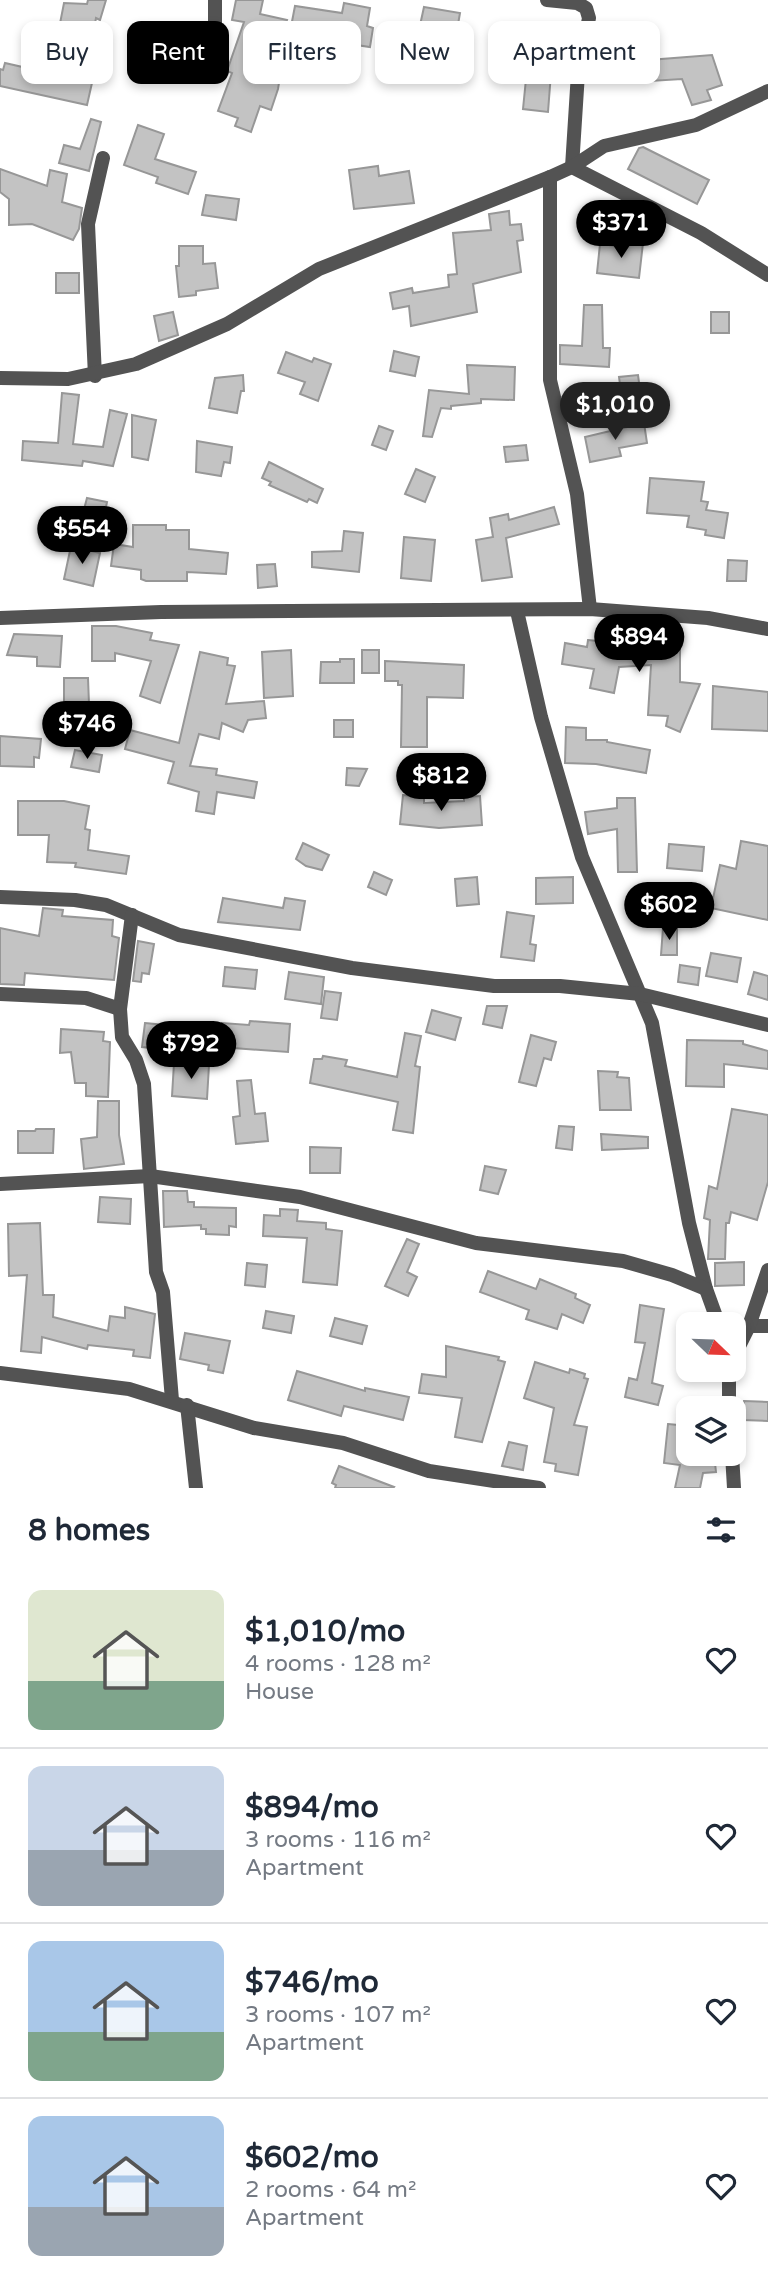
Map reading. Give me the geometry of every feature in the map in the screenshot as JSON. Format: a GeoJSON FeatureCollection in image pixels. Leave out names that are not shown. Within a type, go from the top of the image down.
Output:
{"type":"FeatureCollection","features":[{"type":"Feature","properties":{"kind":"street"},"geometry":{"type":"LineString","coordinates":[[215,0],[215,21]]}},
{"type":"Feature","properties":{"kind":"street"},"geometry":{"type":"LineString","coordinates":[[547,0],[577,3],[586,8],[589,18]]}},
{"type":"Feature","properties":{"kind":"street"},"geometry":{"type":"LineString","coordinates":[[572,167],[578,73],[592,0]]}},
{"type":"Feature","properties":{"kind":"street"},"geometry":{"type":"LineString","coordinates":[[0,378],[68,379],[95,376],[172,351],[227,324],[319,269],[550,177],[572,167],[604,146],[696,125],[768,91]]}},
{"type":"Feature","properties":{"kind":"street"},"geometry":{"type":"LineString","coordinates":[[95,376],[88,224],[103,158]]}},
{"type":"Feature","properties":{"kind":"street"},"geometry":{"type":"LineString","coordinates":[[572,167],[702,233],[768,275]]}},
{"type":"Feature","properties":{"kind":"street"},"geometry":{"type":"LineString","coordinates":[[550,177],[550,380],[577,494],[590,609]]}},
{"type":"Feature","properties":{"kind":"street"},"geometry":{"type":"LineString","coordinates":[[0,618],[175,612],[590,609],[708,618],[768,629]]}},
{"type":"Feature","properties":{"kind":"street"},"geometry":{"type":"LineString","coordinates":[[517,611],[541,717],[578,846],[652,1023],[689,1223],[714,1312]]}},
{"type":"Feature","properties":{"kind":"street"},"geometry":{"type":"LineString","coordinates":[[0,897],[75,900],[106,905],[178,935],[352,968],[494,986],[560,986],[640,994],[768,1025]]}},
{"type":"Feature","properties":{"kind":"street"},"geometry":{"type":"LineString","coordinates":[[132,915],[120,1009],[122,1037],[136,1060],[144,1084],[156,1272],[163,1292],[172,1400]]}},
{"type":"Feature","properties":{"kind":"street"},"geometry":{"type":"LineString","coordinates":[[0,994],[86,998],[120,1009]]}},
{"type":"Feature","properties":{"kind":"street"},"geometry":{"type":"LineString","coordinates":[[0,1184],[150,1176],[300,1197],[476,1243],[623,1261],[672,1275],[706,1289]]}},
{"type":"Feature","properties":{"kind":"street"},"geometry":{"type":"LineString","coordinates":[[746,1332],[768,1270]]}},
{"type":"Feature","properties":{"kind":"street"},"geometry":{"type":"LineString","coordinates":[[749,1326],[768,1326]]}},
{"type":"Feature","properties":{"kind":"street"},"geometry":{"type":"LineString","coordinates":[[0,1373],[129,1388],[254,1428],[343,1443],[429,1471],[539,1488]]}},
{"type":"Feature","properties":{"kind":"street"},"geometry":{"type":"LineString","coordinates":[[187,1405],[195,1488]]}},
{"type":"Feature","properties":{"kind":"street"},"geometry":{"type":"LineString","coordinates":[[733,1466],[734,1488]]}},
{"type":"Feature","properties":{"kind":"building"},"geometry":{"type":"Polygon","coordinates":[[[88,0],[106,0],[100,20],[96,18],[95,21],[60,21],[64,3],[87,4],[88,0]]]}},
{"type":"Feature","properties":{"kind":"building"},"geometry":{"type":"Polygon","coordinates":[[[236,0],[263,0],[260,14],[287,20],[243,22],[232,20],[236,0]]]}},
{"type":"Feature","properties":{"kind":"building"},"geometry":{"type":"Polygon","coordinates":[[[344,3],[370,8],[367,26],[373,28],[370,47],[361,46],[361,21],[292,21],[295,6],[342,13],[344,3]]]}},
{"type":"Feature","properties":{"kind":"building"},"geometry":{"type":"Polygon","coordinates":[[[424,7],[460,13],[459,21],[421,21],[424,7]]]}},
{"type":"Feature","properties":{"kind":"building"},"geometry":{"type":"Polygon","coordinates":[[[243,25],[243,84],[279,84],[271,110],[260,106],[251,132],[235,126],[238,118],[218,111],[232,73],[229,72],[243,25]]]}},
{"type":"Feature","properties":{"kind":"building"},"geometry":{"type":"Polygon","coordinates":[[[712,55],[722,85],[707,90],[711,100],[692,105],[682,79],[660,80],[660,59],[712,55]]]}},
{"type":"Feature","properties":{"kind":"building"},"geometry":{"type":"Polygon","coordinates":[[[5,63],[21,67],[21,84],[92,84],[87,105],[0,86],[0,69],[3,70],[5,63]]]}},
{"type":"Feature","properties":{"kind":"building"},"geometry":{"type":"Polygon","coordinates":[[[526,84],[550,84],[548,112],[523,109],[526,84]]]}},
{"type":"Feature","properties":{"kind":"building"},"geometry":{"type":"Polygon","coordinates":[[[91,119],[101,122],[89,171],[59,163],[64,145],[80,149],[91,119]]]}},
{"type":"Feature","properties":{"kind":"building"},"geometry":{"type":"Polygon","coordinates":[[[138,125],[164,134],[155,159],[196,172],[188,194],[156,183],[158,177],[124,165],[138,125]]]}},
{"type":"Feature","properties":{"kind":"building"},"geometry":{"type":"Polygon","coordinates":[[[643,147],[709,180],[697,204],[628,169],[639,148],[643,147]]]}},
{"type":"Feature","properties":{"kind":"building"},"geometry":{"type":"Polygon","coordinates":[[[378,166],[379,176],[409,171],[414,203],[354,209],[349,170],[378,166]]]}},
{"type":"Feature","properties":{"kind":"building"},"geometry":{"type":"Polygon","coordinates":[[[0,169],[47,186],[50,170],[67,174],[62,202],[82,208],[79,229],[73,240],[32,224],[9,225],[9,199],[0,192],[0,169]]]}},
{"type":"Feature","properties":{"kind":"building"},"geometry":{"type":"Polygon","coordinates":[[[206,195],[239,199],[236,220],[202,215],[206,195]]]}},
{"type":"Feature","properties":{"kind":"building"},"geometry":{"type":"Polygon","coordinates":[[[509,211],[510,225],[521,224],[523,240],[517,241],[521,272],[473,284],[477,312],[411,326],[409,306],[393,309],[390,293],[412,288],[413,293],[449,287],[448,275],[457,274],[453,233],[491,230],[489,214],[509,211]]]}},
{"type":"Feature","properties":{"kind":"building"},"geometry":{"type":"Polygon","coordinates":[[[626,241],[643,243],[639,278],[597,273],[600,244],[625,247],[626,241]]]}},
{"type":"Feature","properties":{"kind":"building"},"geometry":{"type":"Polygon","coordinates":[[[179,246],[203,246],[203,264],[215,263],[218,288],[179,297],[176,266],[179,266],[179,246]]]}},
{"type":"Feature","properties":{"kind":"building"},"geometry":{"type":"Polygon","coordinates":[[[56,273],[79,273],[79,293],[56,293],[56,273]]]}},
{"type":"Feature","properties":{"kind":"building"},"geometry":{"type":"Polygon","coordinates":[[[584,305],[602,305],[603,348],[610,348],[609,367],[560,364],[560,345],[582,346],[584,305]]]}},
{"type":"Feature","properties":{"kind":"building"},"geometry":{"type":"Polygon","coordinates":[[[173,312],[178,335],[159,341],[154,316],[173,312]]]}},
{"type":"Feature","properties":{"kind":"building"},"geometry":{"type":"Polygon","coordinates":[[[711,312],[729,312],[729,333],[711,333],[711,312]]]}},
{"type":"Feature","properties":{"kind":"building"},"geometry":{"type":"Polygon","coordinates":[[[394,351],[419,357],[415,376],[390,371],[394,351]]]}},
{"type":"Feature","properties":{"kind":"building"},"geometry":{"type":"Polygon","coordinates":[[[286,352],[312,362],[314,358],[331,364],[318,401],[300,394],[305,382],[278,373],[286,352]]]}},
{"type":"Feature","properties":{"kind":"building"},"geometry":{"type":"Polygon","coordinates":[[[467,365],[515,367],[514,400],[481,399],[481,403],[451,406],[451,409],[441,408],[432,437],[423,436],[429,390],[469,394],[467,365]]]}},
{"type":"Feature","properties":{"kind":"building"},"geometry":{"type":"Polygon","coordinates":[[[243,375],[244,391],[241,391],[237,413],[209,408],[215,378],[243,375]]]}},
{"type":"Feature","properties":{"kind":"building"},"geometry":{"type":"Polygon","coordinates":[[[638,375],[640,390],[621,392],[619,377],[638,375]]]}},
{"type":"Feature","properties":{"kind":"building"},"geometry":{"type":"Polygon","coordinates":[[[62,393],[79,395],[73,444],[103,447],[110,410],[127,414],[113,466],[83,461],[82,466],[22,460],[23,441],[58,443],[62,393]]]}},
{"type":"Feature","properties":{"kind":"building"},"geometry":{"type":"Polygon","coordinates":[[[132,415],[156,420],[148,460],[132,457],[132,415]]]}},
{"type":"Feature","properties":{"kind":"building"},"geometry":{"type":"Polygon","coordinates":[[[644,423],[647,443],[619,448],[621,456],[590,462],[585,437],[644,423]]]}},
{"type":"Feature","properties":{"kind":"building"},"geometry":{"type":"Polygon","coordinates":[[[379,426],[393,431],[386,450],[372,445],[379,426]]]}},
{"type":"Feature","properties":{"kind":"building"},"geometry":{"type":"Polygon","coordinates":[[[197,441],[232,447],[230,463],[224,462],[221,476],[196,472],[197,441]]]}},
{"type":"Feature","properties":{"kind":"building"},"geometry":{"type":"Polygon","coordinates":[[[526,445],[528,460],[506,462],[504,447],[526,445]]]}},
{"type":"Feature","properties":{"kind":"building"},"geometry":{"type":"Polygon","coordinates":[[[269,462],[323,489],[317,503],[309,499],[307,502],[269,485],[271,482],[262,478],[269,462]]]}},
{"type":"Feature","properties":{"kind":"building"},"geometry":{"type":"Polygon","coordinates":[[[416,469],[435,477],[425,502],[405,494],[416,469]]]}},
{"type":"Feature","properties":{"kind":"building"},"geometry":{"type":"Polygon","coordinates":[[[650,478],[704,482],[701,501],[708,502],[706,510],[728,513],[724,538],[705,535],[706,530],[687,527],[689,516],[647,513],[650,478]]]}},
{"type":"Feature","properties":{"kind":"building"},"geometry":{"type":"Polygon","coordinates":[[[87,498],[107,502],[103,522],[82,517],[87,498]]]}},
{"type":"Feature","properties":{"kind":"building"},"geometry":{"type":"Polygon","coordinates":[[[554,507],[559,524],[506,538],[512,577],[482,581],[476,540],[493,537],[490,518],[508,514],[509,520],[554,507]]]}},
{"type":"Feature","properties":{"kind":"building"},"geometry":{"type":"Polygon","coordinates":[[[133,525],[166,525],[166,530],[189,530],[189,549],[228,553],[226,574],[187,572],[187,581],[146,581],[141,579],[141,570],[111,566],[114,544],[133,547],[133,525]]]}},
{"type":"Feature","properties":{"kind":"building"},"geometry":{"type":"Polygon","coordinates":[[[344,531],[363,533],[359,572],[312,567],[312,552],[342,551],[344,531]]]}},
{"type":"Feature","properties":{"kind":"building"},"geometry":{"type":"Polygon","coordinates":[[[404,537],[435,540],[431,581],[401,578],[404,537]]]}},
{"type":"Feature","properties":{"kind":"building"},"geometry":{"type":"Polygon","coordinates":[[[71,546],[100,553],[93,586],[64,579],[71,546]]]}},
{"type":"Feature","properties":{"kind":"building"},"geometry":{"type":"Polygon","coordinates":[[[728,560],[747,561],[746,581],[727,581],[728,560]]]}},
{"type":"Feature","properties":{"kind":"building"},"geometry":{"type":"Polygon","coordinates":[[[275,564],[277,586],[258,588],[257,565],[275,564]]]}},
{"type":"Feature","properties":{"kind":"building"},"geometry":{"type":"Polygon","coordinates":[[[92,626],[116,626],[152,633],[150,640],[179,645],[160,703],[140,696],[151,661],[115,653],[115,661],[92,661],[92,626]]]}},
{"type":"Feature","properties":{"kind":"building"},"geometry":{"type":"Polygon","coordinates":[[[14,634],[62,636],[60,667],[37,666],[37,657],[7,655],[14,634]]]}},
{"type":"Feature","properties":{"kind":"building"},"geometry":{"type":"Polygon","coordinates":[[[588,640],[637,645],[680,644],[680,682],[700,684],[680,732],[666,726],[668,716],[648,715],[651,665],[619,667],[614,693],[590,688],[594,669],[562,664],[565,643],[587,647],[588,640]]]}},
{"type":"Feature","properties":{"kind":"building"},"geometry":{"type":"Polygon","coordinates":[[[291,650],[293,696],[264,698],[262,652],[291,650]]]}},
{"type":"Feature","properties":{"kind":"building"},"geometry":{"type":"Polygon","coordinates":[[[362,650],[379,650],[379,673],[362,673],[362,650]]]}},
{"type":"Feature","properties":{"kind":"building"},"geometry":{"type":"Polygon","coordinates":[[[200,652],[228,658],[227,665],[235,666],[226,704],[264,701],[266,718],[248,720],[243,732],[222,723],[219,739],[199,734],[190,766],[217,769],[216,775],[257,782],[254,798],[217,792],[214,814],[196,811],[199,792],[168,783],[174,762],[125,749],[130,730],[179,743],[200,652]]]}},
{"type":"Feature","properties":{"kind":"building"},"geometry":{"type":"Polygon","coordinates":[[[340,659],[354,659],[354,683],[320,683],[321,662],[340,662],[340,659]]]}},
{"type":"Feature","properties":{"kind":"building"},"geometry":{"type":"Polygon","coordinates":[[[385,661],[464,665],[463,698],[427,697],[427,747],[401,747],[402,685],[398,685],[398,681],[385,681],[385,661]]]}},
{"type":"Feature","properties":{"kind":"building"},"geometry":{"type":"Polygon","coordinates":[[[64,678],[88,678],[89,704],[64,705],[64,678]]]}},
{"type":"Feature","properties":{"kind":"building"},"geometry":{"type":"Polygon","coordinates":[[[713,686],[768,692],[768,731],[712,729],[713,686]]]}},
{"type":"Feature","properties":{"kind":"building"},"geometry":{"type":"Polygon","coordinates":[[[334,720],[353,720],[353,737],[334,737],[334,720]]]}},
{"type":"Feature","properties":{"kind":"building"},"geometry":{"type":"Polygon","coordinates":[[[566,727],[586,728],[586,740],[607,740],[650,750],[646,773],[596,764],[565,763],[566,727]]]}},
{"type":"Feature","properties":{"kind":"building"},"geometry":{"type":"Polygon","coordinates":[[[0,736],[41,739],[39,758],[34,757],[34,767],[0,766],[0,736]]]}},
{"type":"Feature","properties":{"kind":"building"},"geometry":{"type":"Polygon","coordinates":[[[75,750],[102,755],[99,772],[71,767],[75,750]]]}},
{"type":"Feature","properties":{"kind":"building"},"geometry":{"type":"Polygon","coordinates":[[[347,768],[367,769],[359,786],[346,785],[347,768]]]}},
{"type":"Feature","properties":{"kind":"building"},"geometry":{"type":"Polygon","coordinates":[[[403,795],[424,797],[424,803],[464,801],[464,797],[480,796],[482,825],[439,828],[400,824],[403,795]]]}},
{"type":"Feature","properties":{"kind":"building"},"geometry":{"type":"Polygon","coordinates":[[[617,798],[635,798],[637,872],[618,872],[617,829],[588,834],[585,812],[617,808],[617,798]]]}},
{"type":"Feature","properties":{"kind":"building"},"geometry":{"type":"Polygon","coordinates":[[[18,801],[64,801],[89,806],[85,829],[90,830],[88,850],[129,856],[126,874],[75,867],[76,863],[47,862],[49,835],[18,835],[18,801]]]}},
{"type":"Feature","properties":{"kind":"building"},"geometry":{"type":"Polygon","coordinates":[[[741,841],[768,846],[768,920],[711,908],[720,865],[736,869],[741,841]]]}},
{"type":"Feature","properties":{"kind":"building"},"geometry":{"type":"Polygon","coordinates":[[[303,843],[329,855],[322,870],[306,866],[296,859],[303,843]]]}},
{"type":"Feature","properties":{"kind":"building"},"geometry":{"type":"Polygon","coordinates":[[[669,844],[704,847],[702,871],[667,868],[669,844]]]}},
{"type":"Feature","properties":{"kind":"building"},"geometry":{"type":"Polygon","coordinates":[[[374,872],[392,880],[386,895],[368,887],[374,872]]]}},
{"type":"Feature","properties":{"kind":"building"},"geometry":{"type":"Polygon","coordinates":[[[477,877],[479,904],[457,906],[455,879],[477,877]]]}},
{"type":"Feature","properties":{"kind":"building"},"geometry":{"type":"Polygon","coordinates":[[[573,877],[573,903],[536,904],[536,878],[573,877]]]}},
{"type":"Feature","properties":{"kind":"building"},"geometry":{"type":"Polygon","coordinates":[[[223,898],[283,908],[285,898],[305,901],[300,930],[218,922],[223,898]]]}},
{"type":"Feature","properties":{"kind":"building"},"geometry":{"type":"Polygon","coordinates":[[[43,908],[63,910],[62,916],[113,920],[112,936],[119,938],[114,980],[25,973],[24,985],[0,984],[0,928],[39,936],[43,908]]]}},
{"type":"Feature","properties":{"kind":"building"},"geometry":{"type":"Polygon","coordinates":[[[507,912],[534,916],[530,944],[536,945],[534,961],[501,957],[507,912]]]}},
{"type":"Feature","properties":{"kind":"building"},"geometry":{"type":"Polygon","coordinates":[[[663,928],[677,928],[677,955],[661,955],[663,928]]]}},
{"type":"Feature","properties":{"kind":"building"},"geometry":{"type":"Polygon","coordinates":[[[138,941],[154,944],[149,974],[142,973],[141,982],[133,981],[138,941]]]}},
{"type":"Feature","properties":{"kind":"building"},"geometry":{"type":"Polygon","coordinates":[[[711,953],[741,958],[737,982],[706,976],[711,953]]]}},
{"type":"Feature","properties":{"kind":"building"},"geometry":{"type":"Polygon","coordinates":[[[680,965],[700,968],[698,985],[678,982],[680,965]]]}},
{"type":"Feature","properties":{"kind":"building"},"geometry":{"type":"Polygon","coordinates":[[[225,967],[257,970],[255,989],[223,986],[225,967]]]}},
{"type":"Feature","properties":{"kind":"building"},"geometry":{"type":"Polygon","coordinates":[[[289,972],[324,977],[321,1004],[285,999],[289,972]]]}},
{"type":"Feature","properties":{"kind":"building"},"geometry":{"type":"Polygon","coordinates":[[[754,972],[768,976],[768,1000],[748,994],[754,972]]]}},
{"type":"Feature","properties":{"kind":"building"},"geometry":{"type":"Polygon","coordinates":[[[325,991],[341,993],[337,1020],[321,1018],[325,991]]]}},
{"type":"Feature","properties":{"kind":"building"},"geometry":{"type":"Polygon","coordinates":[[[487,1006],[507,1006],[502,1028],[483,1024],[487,1006]]]}},
{"type":"Feature","properties":{"kind":"building"},"geometry":{"type":"Polygon","coordinates":[[[432,1010],[461,1018],[455,1040],[426,1032],[432,1010]]]}},
{"type":"Feature","properties":{"kind":"building"},"geometry":{"type":"Polygon","coordinates":[[[250,1021],[290,1024],[288,1052],[220,1047],[222,1023],[249,1025],[250,1021]]]}},
{"type":"Feature","properties":{"kind":"building"},"geometry":{"type":"Polygon","coordinates":[[[145,1023],[185,1027],[182,1051],[142,1047],[145,1023]]]}},
{"type":"Feature","properties":{"kind":"building"},"geometry":{"type":"Polygon","coordinates":[[[61,1029],[104,1032],[103,1041],[110,1042],[108,1097],[86,1096],[86,1083],[75,1083],[71,1052],[60,1053],[61,1029]]]}},
{"type":"Feature","properties":{"kind":"building"},"geometry":{"type":"Polygon","coordinates":[[[405,1033],[421,1036],[415,1066],[420,1067],[413,1133],[393,1130],[398,1102],[310,1083],[314,1059],[322,1059],[323,1056],[347,1060],[345,1066],[397,1077],[405,1033]]]}},
{"type":"Feature","properties":{"kind":"building"},"geometry":{"type":"Polygon","coordinates":[[[531,1035],[556,1042],[551,1060],[544,1058],[536,1086],[519,1082],[531,1035]]]}},
{"type":"Feature","properties":{"kind":"building"},"geometry":{"type":"Polygon","coordinates":[[[687,1040],[743,1041],[743,1044],[768,1051],[768,1069],[724,1064],[724,1087],[686,1086],[687,1040]]]}},
{"type":"Feature","properties":{"kind":"building"},"geometry":{"type":"Polygon","coordinates":[[[174,1063],[209,1065],[207,1099],[172,1096],[174,1063]]]}},
{"type":"Feature","properties":{"kind":"building"},"geometry":{"type":"Polygon","coordinates":[[[598,1071],[618,1072],[617,1077],[629,1078],[631,1110],[600,1110],[598,1071]]]}},
{"type":"Feature","properties":{"kind":"building"},"geometry":{"type":"Polygon","coordinates":[[[251,1080],[255,1114],[265,1113],[268,1141],[236,1144],[233,1117],[240,1116],[237,1081],[251,1080]]]}},
{"type":"Feature","properties":{"kind":"building"},"geometry":{"type":"Polygon","coordinates":[[[98,1101],[119,1101],[119,1135],[124,1164],[84,1169],[81,1139],[97,1137],[98,1101]]]}},
{"type":"Feature","properties":{"kind":"building"},"geometry":{"type":"Polygon","coordinates":[[[732,1109],[768,1115],[768,1182],[757,1220],[731,1212],[729,1223],[726,1223],[725,1259],[708,1259],[710,1220],[704,1218],[709,1186],[717,1189],[732,1109]]]}},
{"type":"Feature","properties":{"kind":"building"},"geometry":{"type":"Polygon","coordinates":[[[559,1126],[574,1127],[572,1150],[556,1148],[559,1126]]]}},
{"type":"Feature","properties":{"kind":"building"},"geometry":{"type":"Polygon","coordinates":[[[54,1129],[53,1153],[18,1153],[18,1131],[54,1129]]]}},
{"type":"Feature","properties":{"kind":"building"},"geometry":{"type":"Polygon","coordinates":[[[601,1134],[648,1137],[648,1148],[602,1150],[601,1134]]]}},
{"type":"Feature","properties":{"kind":"building"},"geometry":{"type":"Polygon","coordinates":[[[310,1147],[341,1148],[340,1173],[310,1173],[310,1147]]]}},
{"type":"Feature","properties":{"kind":"building"},"geometry":{"type":"Polygon","coordinates":[[[485,1166],[506,1170],[498,1194],[480,1190],[485,1166]]]}},
{"type":"Feature","properties":{"kind":"building"},"geometry":{"type":"Polygon","coordinates":[[[163,1191],[187,1191],[188,1202],[194,1202],[194,1207],[236,1208],[236,1227],[229,1226],[229,1235],[206,1234],[206,1229],[201,1229],[201,1225],[164,1227],[163,1191]]]}},
{"type":"Feature","properties":{"kind":"building"},"geometry":{"type":"Polygon","coordinates":[[[100,1197],[131,1199],[130,1224],[98,1222],[100,1197]]]}},
{"type":"Feature","properties":{"kind":"building"},"geometry":{"type":"Polygon","coordinates":[[[280,1209],[298,1210],[297,1221],[326,1223],[326,1229],[342,1231],[337,1285],[303,1282],[307,1238],[263,1236],[264,1215],[280,1216],[280,1209]]]}},
{"type":"Feature","properties":{"kind":"building"},"geometry":{"type":"Polygon","coordinates":[[[40,1223],[43,1295],[54,1295],[53,1317],[108,1331],[110,1316],[125,1318],[125,1307],[155,1314],[150,1358],[133,1356],[134,1350],[88,1345],[87,1349],[42,1337],[41,1353],[21,1351],[27,1275],[9,1276],[8,1224],[40,1223]]]}},
{"type":"Feature","properties":{"kind":"building"},"geometry":{"type":"Polygon","coordinates":[[[407,1239],[419,1244],[407,1272],[417,1277],[408,1296],[385,1286],[407,1239]]]}},
{"type":"Feature","properties":{"kind":"building"},"geometry":{"type":"Polygon","coordinates":[[[744,1262],[744,1285],[715,1286],[715,1263],[744,1262]]]}},
{"type":"Feature","properties":{"kind":"building"},"geometry":{"type":"Polygon","coordinates":[[[247,1263],[267,1265],[265,1287],[245,1285],[247,1263]]]}},
{"type":"Feature","properties":{"kind":"building"},"geometry":{"type":"Polygon","coordinates":[[[488,1271],[536,1289],[540,1279],[576,1294],[575,1298],[590,1305],[583,1323],[562,1314],[557,1329],[526,1319],[529,1310],[480,1292],[488,1271]]]}},
{"type":"Feature","properties":{"kind":"building"},"geometry":{"type":"Polygon","coordinates":[[[640,1305],[664,1309],[652,1383],[663,1386],[658,1405],[625,1397],[629,1378],[637,1380],[645,1343],[635,1342],[640,1305]]]}},
{"type":"Feature","properties":{"kind":"building"},"geometry":{"type":"Polygon","coordinates":[[[266,1311],[294,1316],[291,1333],[263,1328],[266,1311]]]}},
{"type":"Feature","properties":{"kind":"building"},"geometry":{"type":"Polygon","coordinates":[[[335,1318],[367,1326],[362,1344],[330,1336],[335,1318]]]}},
{"type":"Feature","properties":{"kind":"building"},"geometry":{"type":"Polygon","coordinates":[[[185,1333],[230,1341],[223,1373],[208,1370],[209,1365],[180,1359],[185,1333]]]}},
{"type":"Feature","properties":{"kind":"building"},"geometry":{"type":"Polygon","coordinates":[[[446,1346],[499,1357],[498,1360],[505,1362],[482,1442],[455,1437],[462,1398],[419,1393],[422,1374],[446,1377],[446,1346]]]}},
{"type":"Feature","properties":{"kind":"building"},"geometry":{"type":"Polygon","coordinates":[[[535,1362],[569,1373],[570,1369],[585,1374],[584,1378],[588,1379],[574,1425],[587,1427],[578,1475],[555,1471],[556,1464],[544,1462],[554,1408],[524,1398],[535,1362]]]}},
{"type":"Feature","properties":{"kind":"building"},"geometry":{"type":"Polygon","coordinates":[[[297,1371],[365,1391],[365,1388],[409,1397],[403,1420],[344,1406],[341,1416],[288,1400],[297,1371]]]}},
{"type":"Feature","properties":{"kind":"building"},"geometry":{"type":"Polygon","coordinates":[[[746,1401],[768,1402],[768,1421],[746,1420],[746,1401]]]}},
{"type":"Feature","properties":{"kind":"building"},"geometry":{"type":"Polygon","coordinates":[[[668,1424],[676,1425],[676,1464],[664,1463],[668,1424]]]}},
{"type":"Feature","properties":{"kind":"building"},"geometry":{"type":"Polygon","coordinates":[[[509,1442],[527,1446],[523,1470],[502,1466],[509,1442]]]}},
{"type":"Feature","properties":{"kind":"building"},"geometry":{"type":"Polygon","coordinates":[[[339,1466],[394,1487],[335,1488],[336,1485],[332,1483],[339,1466]]]}},
{"type":"Feature","properties":{"kind":"building"},"geometry":{"type":"Polygon","coordinates":[[[680,1466],[715,1466],[716,1472],[703,1473],[700,1488],[675,1488],[680,1466]]]}}]}
